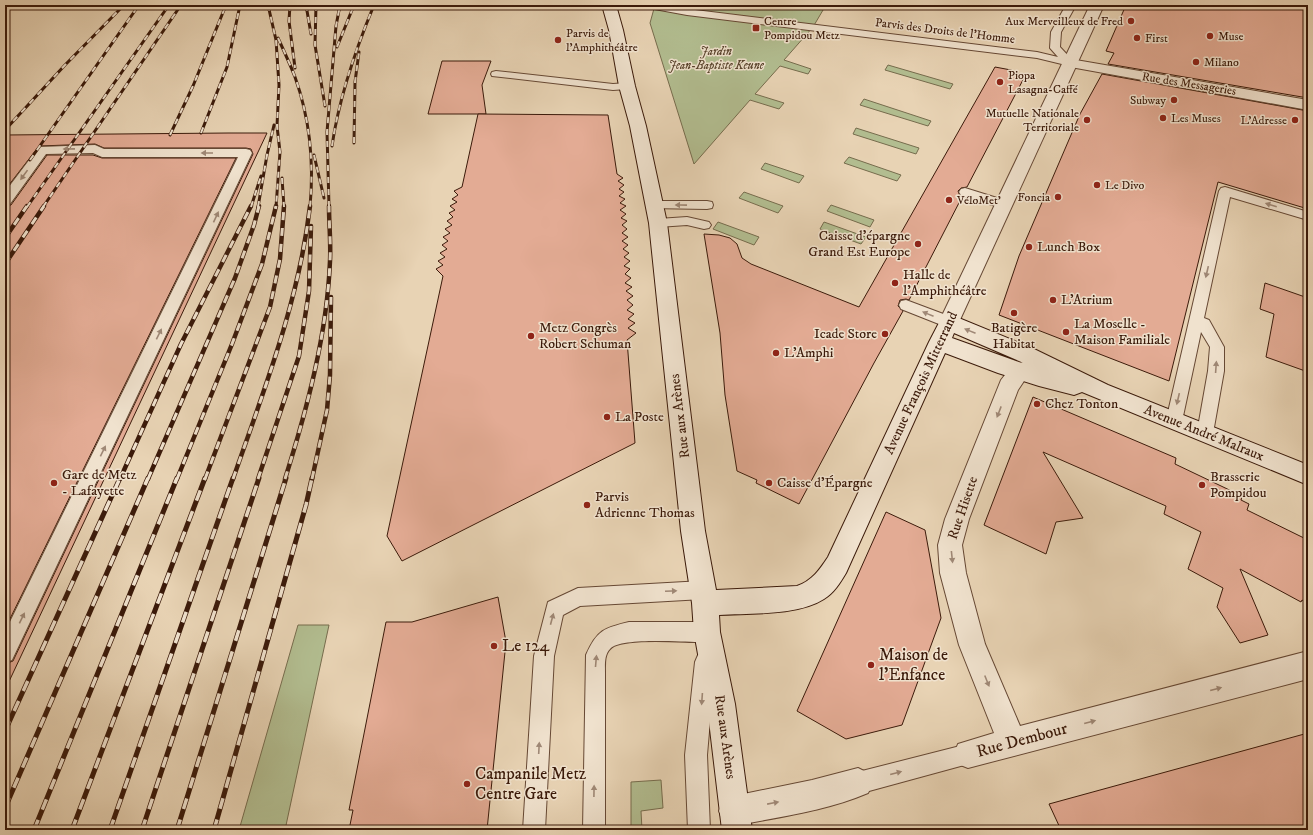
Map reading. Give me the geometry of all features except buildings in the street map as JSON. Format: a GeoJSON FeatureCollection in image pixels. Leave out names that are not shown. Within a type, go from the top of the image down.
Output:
{"type":"FeatureCollection","features":[{"type":"Feature","properties":{"kind":"main road","name":"Rue aux Arènes"},"geometry":{"type":"LineString","coordinates":[[609,5],[616,30],[627,86],[638,126],[656,214],[693,531],[704,596],[707,632],[721,704],[736,820]]}},
{"type":"Feature","properties":{"kind":"main road","name":"Avenue François Mitterrand"},"geometry":{"type":"LineString","coordinates":[[704,596],[796,598],[809,595],[820,587],[837,565],[1097,5]]}},
{"type":"Feature","properties":{"kind":"main road","name":"Rue des Messageries"},"geometry":{"type":"LineString","coordinates":[[1070,63],[1308,104]]}},
{"type":"Feature","properties":{"kind":"main road","name":"Avenue André Malraux"},"geometry":{"type":"LineString","coordinates":[[944,332],[1003,344],[1100,391],[1308,475]]}},
{"type":"Feature","properties":{"kind":"main road","name":"Avenue André Malraux"},"geometry":{"type":"LineString","coordinates":[[944,332],[1020,372],[1046,381],[1100,391]]}},
{"type":"Feature","properties":{"kind":"main road"},"geometry":{"type":"LineString","coordinates":[[1020,372],[1044,363]]}},
{"type":"Feature","properties":{"kind":"main road","name":"Rue Hisette"},"geometry":{"type":"LineString","coordinates":[[1012,742],[972,645],[954,573],[950,545],[957,519],[1009,386],[1020,372]]}},
{"type":"Feature","properties":{"kind":"main road","name":"Rue Dembour"},"geometry":{"type":"LineString","coordinates":[[968,754],[1308,665]]}},
{"type":"Feature","properties":{"kind":"main road","name":"Rue Dembour"},"geometry":{"type":"LineString","coordinates":[[736,820],[858,783]]}},
{"type":"Feature","properties":{"kind":"lane","name":"Parvis des Droits de l'Homme"},"geometry":{"type":"LineString","coordinates":[[649,5],[688,12],[1037,55],[1070,63]]}},
{"type":"Feature","properties":{"kind":"lane"},"geometry":{"type":"LineString","coordinates":[[1070,63],[1055,48],[1056,32],[1071,5]]}},
{"type":"Feature","properties":{"kind":"lane"},"geometry":{"type":"LineString","coordinates":[[496,74],[613,87],[627,86]]}},
{"type":"Feature","properties":{"kind":"lane"},"geometry":{"type":"LineString","coordinates":[[5,201],[43,150],[95,149],[102,153],[246,153],[5,653]]}},
{"type":"Feature","properties":{"kind":"lane"},"geometry":{"type":"LineString","coordinates":[[965,192],[1005,205]]}},
{"type":"Feature","properties":{"kind":"lane"},"geometry":{"type":"LineString","coordinates":[[1174,421],[1225,192],[1308,216]]}},
{"type":"Feature","properties":{"kind":"lane"},"geometry":{"type":"LineString","coordinates":[[656,214],[707,205]]}},
{"type":"Feature","properties":{"kind":"lane"},"geometry":{"type":"LineString","coordinates":[[656,214],[704,225]]}},
{"type":"Feature","properties":{"kind":"lane"},"geometry":{"type":"LineString","coordinates":[[906,305],[944,332]]}},
{"type":"Feature","properties":{"kind":"lane"},"geometry":{"type":"LineString","coordinates":[[1204,324],[1217,348],[1216,371],[1204,433]]}},
{"type":"Feature","properties":{"kind":"lane"},"geometry":{"type":"LineString","coordinates":[[534,823],[544,656],[555,609],[578,597],[704,596]]}},
{"type":"Feature","properties":{"kind":"lane"},"geometry":{"type":"LineString","coordinates":[[594,830],[595,673],[596,655],[602,643],[610,636],[629,632],[707,632],[696,755],[699,830]]}},
{"type":"Feature","properties":{"kind":"lane","name":"Rue Dembour"},"geometry":{"type":"LineString","coordinates":[[858,783],[968,754]]}},
{"type":"Feature","properties":{"kind":"green space","name":"Jardin Jean-Baptiste Keune"},"geometry":{"type":"Polygon","coordinates":[[[655,5],[826,5],[813,27],[784,60],[811,69],[808,74],[780,66],[755,94],[784,103],[779,109],[750,100],[694,164],[650,23],[655,5]]]}},
{"type":"Feature","properties":{"kind":"green space"},"geometry":{"type":"Polygon","coordinates":[[[888,65],[953,84],[950,89],[885,70],[888,65]]]}},
{"type":"Feature","properties":{"kind":"green space"},"geometry":{"type":"Polygon","coordinates":[[[864,99],[931,121],[928,126],[860,105],[864,99]]]}},
{"type":"Feature","properties":{"kind":"green space"},"geometry":{"type":"Polygon","coordinates":[[[856,128],[919,148],[916,154],[853,134],[856,128]]]}},
{"type":"Feature","properties":{"kind":"green space"},"geometry":{"type":"Polygon","coordinates":[[[849,157],[901,175],[897,181],[844,163],[849,157]]]}},
{"type":"Feature","properties":{"kind":"green space"},"geometry":{"type":"Polygon","coordinates":[[[765,163],[804,176],[799,183],[761,169],[765,163]]]}},
{"type":"Feature","properties":{"kind":"green space"},"geometry":{"type":"Polygon","coordinates":[[[744,192],[783,206],[778,213],[739,198],[744,192]]]}},
{"type":"Feature","properties":{"kind":"green space"},"geometry":{"type":"Polygon","coordinates":[[[831,205],[874,220],[870,227],[827,211],[831,205]]]}},
{"type":"Feature","properties":{"kind":"green space"},"geometry":{"type":"Polygon","coordinates":[[[718,222],[759,237],[754,245],[713,229],[718,222]]]}},
{"type":"Feature","properties":{"kind":"green space"},"geometry":{"type":"Polygon","coordinates":[[[824,222],[866,237],[861,244],[820,229],[824,222]]]}},
{"type":"Feature","properties":{"kind":"green space"},"geometry":{"type":"Polygon","coordinates":[[[298,625],[329,625],[285,830],[239,830],[298,625]]]}},
{"type":"Feature","properties":{"kind":"green space"},"geometry":{"type":"Polygon","coordinates":[[[661,780],[663,808],[641,811],[642,830],[631,830],[631,782],[661,780]]]}},
{"type":"Feature","properties":{"kind":"railway"},"geometry":{"type":"LineString","coordinates":[[5,130],[65,65],[124,5]]}},
{"type":"Feature","properties":{"kind":"railway"},"geometry":{"type":"LineString","coordinates":[[30,160],[139,5]]}},
{"type":"Feature","properties":{"kind":"railway"},"geometry":{"type":"LineString","coordinates":[[27,207],[169,5]]}},
{"type":"Feature","properties":{"kind":"railway"},"geometry":{"type":"LineString","coordinates":[[43,207],[181,5]]}},
{"type":"Feature","properties":{"kind":"railway"},"geometry":{"type":"LineString","coordinates":[[170,135],[193,86],[226,5]]}},
{"type":"Feature","properties":{"kind":"railway"},"geometry":{"type":"LineString","coordinates":[[201,133],[227,67],[240,5]]}},
{"type":"Feature","properties":{"kind":"railway"},"geometry":{"type":"LineString","coordinates":[[268,5],[276,40],[279,85],[277,126],[280,152],[276,207]]}},
{"type":"Feature","properties":{"kind":"railway"},"geometry":{"type":"LineString","coordinates":[[290,5],[289,21],[295,68]]}},
{"type":"Feature","properties":{"kind":"railway"},"geometry":{"type":"LineString","coordinates":[[306,5],[311,34]]}},
{"type":"Feature","properties":{"kind":"railway"},"geometry":{"type":"LineString","coordinates":[[316,5],[315,45],[325,106]]}},
{"type":"Feature","properties":{"kind":"railway"},"geometry":{"type":"LineString","coordinates":[[329,207],[327,132],[336,26],[340,5]]}},
{"type":"Feature","properties":{"kind":"railway"},"geometry":{"type":"LineString","coordinates":[[337,47],[354,5]]}},
{"type":"Feature","properties":{"kind":"railway"},"geometry":{"type":"LineString","coordinates":[[332,146],[348,74],[374,5]]}},
{"type":"Feature","properties":{"kind":"railway"},"geometry":{"type":"LineString","coordinates":[[278,38],[295,77],[304,109],[310,142],[311,158],[310,207]]}},
{"type":"Feature","properties":{"kind":"railway"},"geometry":{"type":"LineString","coordinates":[[354,143],[355,82],[359,52]]}},
{"type":"Feature","properties":{"kind":"railway"},"geometry":{"type":"LineString","coordinates":[[258,207],[274,125]]}},
{"type":"Feature","properties":{"kind":"railway"},"geometry":{"type":"LineString","coordinates":[[314,155],[324,198]]}},
{"type":"Feature","properties":{"kind":"railway"},"geometry":{"type":"LineString","coordinates":[[251,207],[261,176]]}},
{"type":"Feature","properties":{"kind":"railway"},"geometry":{"type":"LineString","coordinates":[[282,178],[284,206]]}},
{"type":"Feature","properties":{"kind":"railway"},"geometry":{"type":"LineString","coordinates":[[5,238],[27,206]]}},
{"type":"Feature","properties":{"kind":"railway"},"geometry":{"type":"LineString","coordinates":[[5,264],[44,206]]}},
{"type":"Feature","properties":{"kind":"railway"},"geometry":{"type":"LineString","coordinates":[[120,479],[181,344],[251,206]]}},
{"type":"Feature","properties":{"kind":"railway"},"geometry":{"type":"LineString","coordinates":[[148,479],[235,278],[254,225],[259,206]]}},
{"type":"Feature","properties":{"kind":"railway"},"geometry":{"type":"LineString","coordinates":[[177,479],[232,344],[262,264],[276,206]]}},
{"type":"Feature","properties":{"kind":"railway"},"geometry":{"type":"LineString","coordinates":[[205,479],[270,307],[280,259],[284,206]]}},
{"type":"Feature","properties":{"kind":"railway"},"geometry":{"type":"LineString","coordinates":[[233,479],[268,379],[289,311],[298,276],[310,206]]}},
{"type":"Feature","properties":{"kind":"railway"},"geometry":{"type":"LineString","coordinates":[[285,479],[315,372],[325,316],[330,261],[329,206]]}},
{"type":"Feature","properties":{"kind":"railway"},"geometry":{"type":"LineString","coordinates":[[258,479],[299,356],[309,291],[311,226]]}},
{"type":"Feature","properties":{"kind":"railway"},"geometry":{"type":"LineString","coordinates":[[312,479],[327,410],[330,375],[331,297]]}},
{"type":"Feature","properties":{"kind":"railway"},"geometry":{"type":"LineString","coordinates":[[5,731],[120,478]]}},
{"type":"Feature","properties":{"kind":"railway"},"geometry":{"type":"LineString","coordinates":[[5,808],[148,478]]}},
{"type":"Feature","properties":{"kind":"railway"},"geometry":{"type":"LineString","coordinates":[[34,830],[177,478]]}},
{"type":"Feature","properties":{"kind":"railway"},"geometry":{"type":"LineString","coordinates":[[72,830],[205,478]]}},
{"type":"Feature","properties":{"kind":"railway"},"geometry":{"type":"LineString","coordinates":[[110,830],[233,478]]}},
{"type":"Feature","properties":{"kind":"railway"},"geometry":{"type":"LineString","coordinates":[[142,830],[259,478]]}},
{"type":"Feature","properties":{"kind":"railway"},"geometry":{"type":"LineString","coordinates":[[177,830],[286,478]]}},
{"type":"Feature","properties":{"kind":"railway"},"geometry":{"type":"LineString","coordinates":[[214,830],[306,505],[312,478]]}},
{"type":"Feature","properties":{"kind":"place","name":"Aux Merveilleux de Fred"},"geometry":{"type":"Point","coordinates":[1131,21]}},
{"type":"Feature","properties":{"kind":"place","name":"Centre Pompidou Metz"},"geometry":{"type":"Point","coordinates":[756,28]}},
{"type":"Feature","properties":{"kind":"place","name":"Muse"},"geometry":{"type":"Point","coordinates":[1210,36]}},
{"type":"Feature","properties":{"kind":"place","name":"First"},"geometry":{"type":"Point","coordinates":[1137,38]}},
{"type":"Feature","properties":{"kind":"place","name":"Parvis de l'Amphithéâtre"},"geometry":{"type":"Point","coordinates":[558,40]}},
{"type":"Feature","properties":{"kind":"place","name":"Milano"},"geometry":{"type":"Point","coordinates":[1196,62]}},
{"type":"Feature","properties":{"kind":"place","name":"Piopa Lasagna-Caffé"},"geometry":{"type":"Point","coordinates":[1000,82]}},
{"type":"Feature","properties":{"kind":"place","name":"Subway"},"geometry":{"type":"Point","coordinates":[1174,100]}},
{"type":"Feature","properties":{"kind":"place","name":"Les Muses"},"geometry":{"type":"Point","coordinates":[1163,118]}},
{"type":"Feature","properties":{"kind":"place","name":"Mutuelle Nationale Territoriale"},"geometry":{"type":"Point","coordinates":[1087,120]}},
{"type":"Feature","properties":{"kind":"place","name":"L'Adresse"},"geometry":{"type":"Point","coordinates":[1295,120]}},
{"type":"Feature","properties":{"kind":"place","name":"Le Divo"},"geometry":{"type":"Point","coordinates":[1097,185]}},
{"type":"Feature","properties":{"kind":"place","name":"Foncia"},"geometry":{"type":"Point","coordinates":[1058,197]}},
{"type":"Feature","properties":{"kind":"place","name":"VéloMet'"},"geometry":{"type":"Point","coordinates":[949,200]}},
{"type":"Feature","properties":{"kind":"place","name":"Caisse d'épargne Grand Est Europe"},"geometry":{"type":"Point","coordinates":[918,244]}},
{"type":"Feature","properties":{"kind":"place","name":"Lunch Box"},"geometry":{"type":"Point","coordinates":[1029,247]}},
{"type":"Feature","properties":{"kind":"place","name":"Halle de l'Amphithéâtre"},"geometry":{"type":"Point","coordinates":[895,283]}},
{"type":"Feature","properties":{"kind":"place","name":"L'Atrium"},"geometry":{"type":"Point","coordinates":[1053,300]}},
{"type":"Feature","properties":{"kind":"place","name":"Batigère Habitat"},"geometry":{"type":"Point","coordinates":[1014,313]}},
{"type":"Feature","properties":{"kind":"place","name":"La Moselle - Maison Familiale"},"geometry":{"type":"Point","coordinates":[1066,332]}},
{"type":"Feature","properties":{"kind":"place","name":"Icade Store"},"geometry":{"type":"Point","coordinates":[885,334]}},
{"type":"Feature","properties":{"kind":"place","name":"Metz Congrès Robert Schuman"},"geometry":{"type":"Point","coordinates":[531,336]}},
{"type":"Feature","properties":{"kind":"place","name":"L'Amphi"},"geometry":{"type":"Point","coordinates":[776,353]}},
{"type":"Feature","properties":{"kind":"place","name":"Chez Tonton"},"geometry":{"type":"Point","coordinates":[1037,404]}},
{"type":"Feature","properties":{"kind":"place","name":"La Poste"},"geometry":{"type":"Point","coordinates":[607,417]}},
{"type":"Feature","properties":{"kind":"place","name":"Gare de Metz - Lafayette"},"geometry":{"type":"Point","coordinates":[54,483]}},
{"type":"Feature","properties":{"kind":"place","name":"Caisse d'Épargne"},"geometry":{"type":"Point","coordinates":[769,483]}},
{"type":"Feature","properties":{"kind":"place","name":"Brasserie Pompidou"},"geometry":{"type":"Point","coordinates":[1202,485]}},
{"type":"Feature","properties":{"kind":"place","name":"Parvis Adrienne Thomas"},"geometry":{"type":"Point","coordinates":[587,505]}},
{"type":"Feature","properties":{"kind":"place","name":"Le 124"},"geometry":{"type":"Point","coordinates":[494,646]}},
{"type":"Feature","properties":{"kind":"place","name":"Maison de l'Enfance"},"geometry":{"type":"Point","coordinates":[871,665]}},
{"type":"Feature","properties":{"kind":"place","name":"Campanile Metz Centre Gare"},"geometry":{"type":"Point","coordinates":[467,784]}}]}
